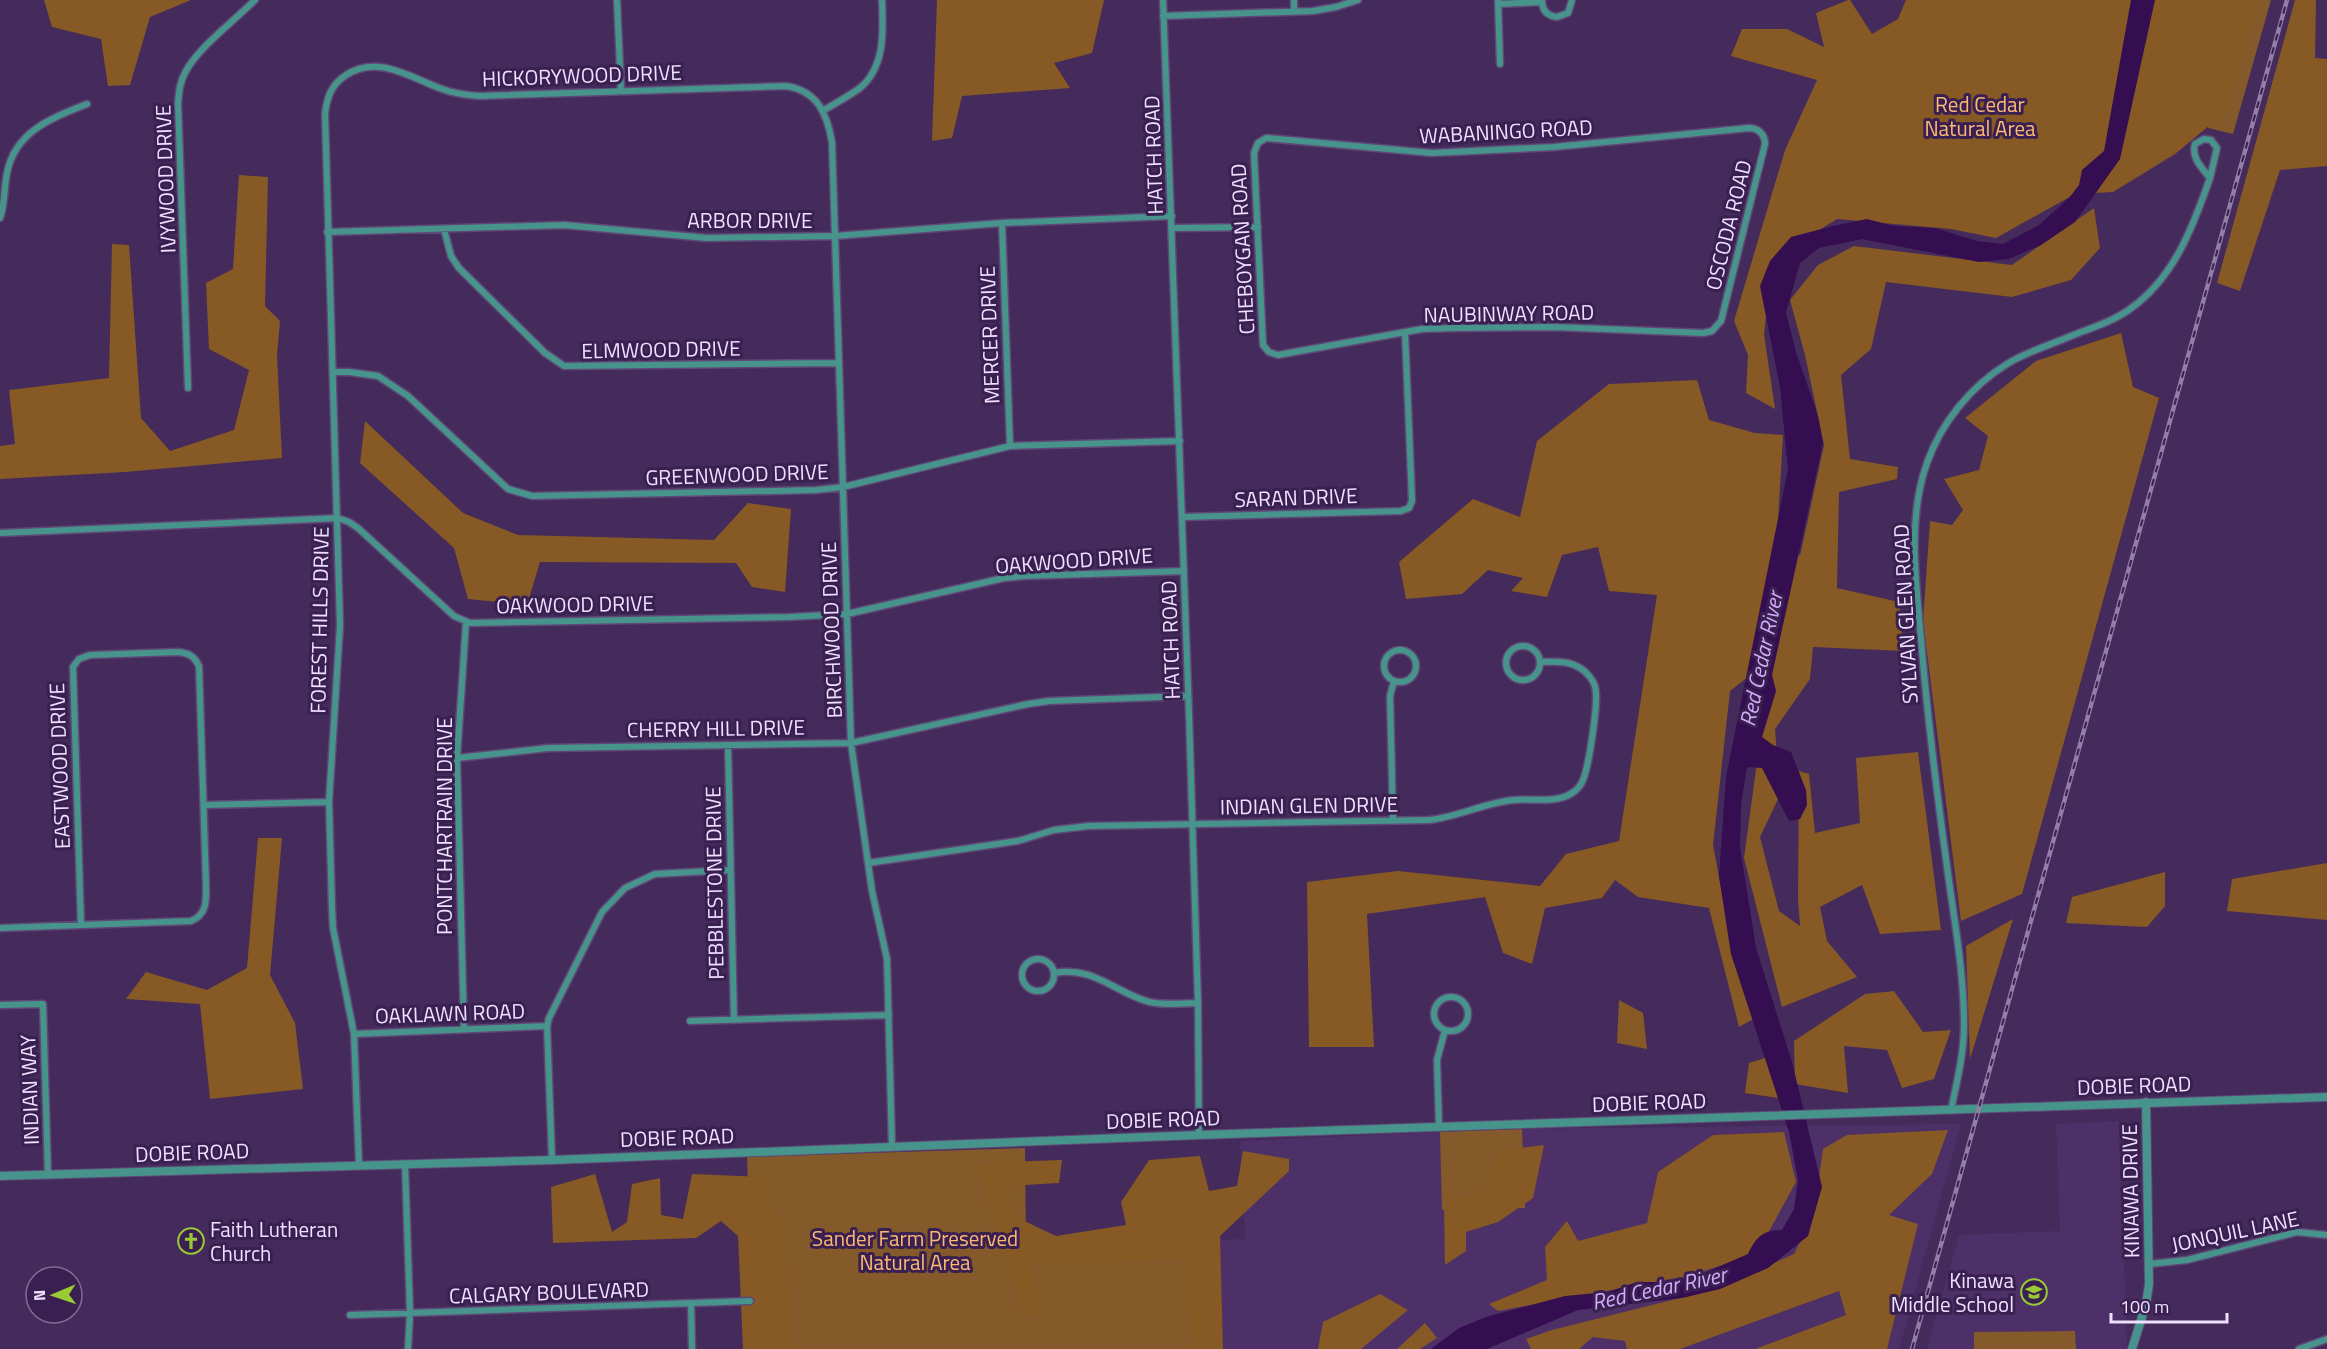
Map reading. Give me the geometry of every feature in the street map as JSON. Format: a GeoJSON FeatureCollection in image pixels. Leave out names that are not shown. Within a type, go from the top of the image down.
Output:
{"type":"FeatureCollection","features":[{"type":"Feature","properties":{"kind":"street","name":"IVYWOOD DRIVE"},"geometry":{"type":"LineString","coordinates":[[188,388],[178,103],[180,85],[185,71],[195,58],[255,0]]}},
{"type":"Feature","properties":{"kind":"street"},"geometry":{"type":"LineString","coordinates":[[617,0],[621,91]]}},
{"type":"Feature","properties":{"kind":"street"},"geometry":{"type":"LineString","coordinates":[[824,110],[860,87],[871,75],[882,45],[882,0]]}},
{"type":"Feature","properties":{"kind":"street","name":"HATCH ROAD"},"geometry":{"type":"LineString","coordinates":[[1163,0],[1183,517],[1198,1003],[1199,1135]]}},
{"type":"Feature","properties":{"kind":"street"},"geometry":{"type":"LineString","coordinates":[[1294,0],[1294,12]]}},
{"type":"Feature","properties":{"kind":"street"},"geometry":{"type":"LineString","coordinates":[[1163,16],[1294,12],[1328,9],[1358,0]]}},
{"type":"Feature","properties":{"kind":"street"},"geometry":{"type":"LineString","coordinates":[[1500,64],[1498,2],[1542,1],[1546,13],[1557,17],[1568,13],[1572,0]]}},
{"type":"Feature","properties":{"kind":"street","name":"HICKORYWOOD DRIVE"},"geometry":{"type":"LineString","coordinates":[[341,78],[362,67],[381,66],[443,90],[465,95],[786,86],[803,91],[824,110]]}},
{"type":"Feature","properties":{"kind":"street","name":"FOREST HILLS DRIVE"},"geometry":{"type":"LineString","coordinates":[[341,78],[330,90],[325,114],[340,625],[329,802],[333,928],[354,1034],[359,1166]]}},
{"type":"Feature","properties":{"kind":"street"},"geometry":{"type":"LineString","coordinates":[[0,218],[9,164],[17,146],[45,121],[87,104]]}},
{"type":"Feature","properties":{"kind":"street","name":"BIRCHWOOD DRIVE"},"geometry":{"type":"LineString","coordinates":[[824,110],[832,142],[851,743],[868,863],[887,959],[892,1147]]}},
{"type":"Feature","properties":{"kind":"street","name":"WABANINGO ROAD"},"geometry":{"type":"LineString","coordinates":[[1258,143],[1263,139],[1273,137],[1397,151],[1449,152],[1565,146],[1749,128],[1757,130]]}},
{"type":"Feature","properties":{"kind":"street","name":"OSCODA ROAD"},"geometry":{"type":"LineString","coordinates":[[1715,329],[1721,321],[1764,150],[1764,137],[1757,130]]}},
{"type":"Feature","properties":{"kind":"street","name":"SYLVAN GLEN ROAD"},"geometry":{"type":"LineString","coordinates":[[1951,1110],[1962,1044],[1964,1008],[1959,948],[1929,736],[1918,613],[1915,521],[1918,494],[1938,438],[1956,411],[1978,386],[2020,358],[2103,324],[2130,309],[2163,276],[2178,255],[2194,222],[2210,178],[2217,147],[2211,140],[2204,139],[2195,144],[2193,152],[2210,178]]}},
{"type":"Feature","properties":{"kind":"street","name":"CHEBOYGAN ROAD"},"geometry":{"type":"LineString","coordinates":[[1258,143],[1254,153],[1263,341],[1269,352]]}},
{"type":"Feature","properties":{"kind":"street","name":"ARBOR DRIVE"},"geometry":{"type":"LineString","coordinates":[[327,232],[564,225],[707,238],[834,236],[1002,223],[1172,216]]}},
{"type":"Feature","properties":{"kind":"street","name":"MERCER DRIVE"},"geometry":{"type":"LineString","coordinates":[[1002,223],[1010,446]]}},
{"type":"Feature","properties":{"kind":"street"},"geometry":{"type":"LineString","coordinates":[[1172,228],[1258,226]]}},
{"type":"Feature","properties":{"kind":"street","name":"ELMWOOD DRIVE"},"geometry":{"type":"LineString","coordinates":[[444,229],[449,250],[459,268],[554,361],[564,366],[838,363]]}},
{"type":"Feature","properties":{"kind":"street","name":"NAUBINWAY ROAD"},"geometry":{"type":"LineString","coordinates":[[1269,352],[1278,355],[1422,329],[1500,326],[1703,333],[1715,329]]}},
{"type":"Feature","properties":{"kind":"street","name":"SARAN DRIVE"},"geometry":{"type":"LineString","coordinates":[[1183,517],[1401,511],[1409,508],[1412,501],[1405,332]]}},
{"type":"Feature","properties":{"kind":"street","name":"GREENWOOD DRIVE"},"geometry":{"type":"LineString","coordinates":[[333,372],[378,376],[408,396],[508,489],[532,496],[804,490],[843,487],[1010,446],[1180,441]]}},
{"type":"Feature","properties":{"kind":"street"},"geometry":{"type":"LineString","coordinates":[[0,532],[338,518]]}},
{"type":"Feature","properties":{"kind":"street","name":"OAKWOOD DRIVE"},"geometry":{"type":"LineString","coordinates":[[338,518],[358,528],[446,610],[466,622],[847,614],[1004,578],[1184,571]]}},
{"type":"Feature","properties":{"kind":"street","name":"PONTCHARTRAIN DRIVE"},"geometry":{"type":"LineString","coordinates":[[464,1029],[457,758],[466,622]]}},
{"type":"Feature","properties":{"kind":"street","name":"INDIAN GLEN DRIVE"},"geometry":{"type":"LineString","coordinates":[[1522,646],[1534,650],[1540,662],[1535,674],[1523,680],[1511,675],[1506,664],[1510,651],[1522,646]]}},
{"type":"Feature","properties":{"kind":"street","name":"EASTWOOD DRIVE"},"geometry":{"type":"LineString","coordinates":[[81,925],[72,681],[73,667],[79,659],[90,655],[178,651],[187,653],[196,659],[199,666],[204,806]]}},
{"type":"Feature","properties":{"kind":"street"},"geometry":{"type":"LineString","coordinates":[[1405,651],[1414,659],[1415,670],[1408,680],[1394,681],[1385,672],[1385,660],[1393,652],[1405,651]]}},
{"type":"Feature","properties":{"kind":"street","name":"INDIAN GLEN DRIVE"},"geometry":{"type":"LineString","coordinates":[[868,863],[1018,841],[1072,827],[1443,818],[1515,800],[1562,798],[1577,789],[1586,771],[1596,702],[1595,688],[1589,676],[1578,667],[1563,662],[1540,662]]}},
{"type":"Feature","properties":{"kind":"street"},"geometry":{"type":"LineString","coordinates":[[1393,820],[1390,696],[1394,681]]}},
{"type":"Feature","properties":{"kind":"street","name":"CHERRY HILL DRIVE"},"geometry":{"type":"LineString","coordinates":[[457,758],[548,747],[851,743],[1028,704],[1188,696]]}},
{"type":"Feature","properties":{"kind":"street","name":"PEBBLESTONE DRIVE"},"geometry":{"type":"LineString","coordinates":[[728,745],[734,1020]]}},
{"type":"Feature","properties":{"kind":"street"},"geometry":{"type":"LineString","coordinates":[[0,928],[191,921],[203,913],[206,899],[204,806],[329,802]]}},
{"type":"Feature","properties":{"kind":"street"},"geometry":{"type":"LineString","coordinates":[[552,1160],[547,1026],[602,912],[625,888],[661,873],[730,870]]}},
{"type":"Feature","properties":{"kind":"street"},"geometry":{"type":"LineString","coordinates":[[1035,959],[1047,962],[1054,973],[1051,985],[1040,992],[1028,989],[1022,978],[1024,966],[1035,959]]}},
{"type":"Feature","properties":{"kind":"street"},"geometry":{"type":"LineString","coordinates":[[1054,973],[1070,970],[1082,972],[1147,1001],[1159,1004],[1198,1003]]}},
{"type":"Feature","properties":{"kind":"street"},"geometry":{"type":"LineString","coordinates":[[1444,998],[1457,998],[1466,1007],[1467,1020],[1458,1029],[1445,1029],[1435,1021],[1435,1008],[1444,998]]}},
{"type":"Feature","properties":{"kind":"street","name":"INDIAN WAY"},"geometry":{"type":"LineString","coordinates":[[0,1005],[43,1004],[48,1175]]}},
{"type":"Feature","properties":{"kind":"street"},"geometry":{"type":"LineString","coordinates":[[690,1021],[889,1015]]}},
{"type":"Feature","properties":{"kind":"street","name":"OAKLAWN ROAD"},"geometry":{"type":"LineString","coordinates":[[354,1034],[547,1026]]}},
{"type":"Feature","properties":{"kind":"street"},"geometry":{"type":"LineString","coordinates":[[1439,1127],[1437,1059],[1445,1029]]}},
{"type":"Feature","properties":{"kind":"street","name":"DOBIE ROAD"},"geometry":{"type":"LineString","coordinates":[[0,1176],[552,1160],[1199,1135],[2327,1097]]}},
{"type":"Feature","properties":{"kind":"street","name":"KINAWA DRIVE"},"geometry":{"type":"LineString","coordinates":[[2132,1349],[2146,1304],[2149,1264],[2146,1102]]}},
{"type":"Feature","properties":{"kind":"street"},"geometry":{"type":"LineString","coordinates":[[405,1164],[410,1313],[408,1349]]}},
{"type":"Feature","properties":{"kind":"street","name":"JONQUIL LANE"},"geometry":{"type":"LineString","coordinates":[[2149,1264],[2187,1260],[2297,1232],[2327,1235]]}},
{"type":"Feature","properties":{"kind":"street","name":"CALGARY BOULEVARD"},"geometry":{"type":"LineString","coordinates":[[350,1315],[750,1301]]}},
{"type":"Feature","properties":{"kind":"street"},"geometry":{"type":"LineString","coordinates":[[691,1303],[692,1349]]}},
{"type":"Feature","properties":{"kind":"street"},"geometry":{"type":"LineString","coordinates":[[2299,1349],[2327,1339]]}},
{"type":"Feature","properties":{"kind":"shaded area","name":"Kinawa Middle School"},"geometry":{"type":"Polygon","coordinates":[[[2119,1121],[2127,1349],[1927,1349],[1959,1235],[2060,1231],[2056,1124],[2119,1121]]]}},
{"type":"Feature","properties":{"kind":"shaded area"},"geometry":{"type":"Polygon","coordinates":[[[1961,1124],[1899,1349],[1211,1349],[1206,1240],[1245,1239],[1240,1141],[1440,1132],[1443,1210],[1525,1208],[1522,1129],[1961,1124]]]}},
{"type":"Feature","properties":{"kind":"green space"},"geometry":{"type":"Polygon","coordinates":[[[44,0],[191,0],[150,17],[130,85],[108,86],[101,39],[52,27],[44,0]]]}},
{"type":"Feature","properties":{"kind":"green space"},"geometry":{"type":"Polygon","coordinates":[[[937,0],[1104,0],[1092,53],[1054,63],[1070,88],[962,96],[952,138],[932,141],[937,0]]]}},
{"type":"Feature","properties":{"kind":"green space","name":"Red Cedar Natural Area"},"geometry":{"type":"Polygon","coordinates":[[[1848,0],[1872,34],[1898,19],[1906,0],[2260,0],[2227,111],[2175,154],[2113,192],[2075,194],[1996,238],[1951,229],[1837,219],[1773,259],[1764,334],[1775,409],[1746,393],[1748,355],[1734,321],[1785,150],[1817,80],[1731,56],[1742,29],[1787,29],[1824,47],[1816,13],[1848,0]]]}},
{"type":"Feature","properties":{"kind":"green space"},"geometry":{"type":"Polygon","coordinates":[[[2178,0],[2271,0],[2233,134],[2208,128],[2235,30],[2178,0]]]}},
{"type":"Feature","properties":{"kind":"green space"},"geometry":{"type":"Polygon","coordinates":[[[2295,0],[2316,0],[2315,58],[2327,59],[2327,166],[2280,170],[2240,291],[2217,283],[2295,0]]]}},
{"type":"Feature","properties":{"kind":"green space"},"geometry":{"type":"Polygon","coordinates":[[[239,175],[268,177],[265,306],[280,321],[277,356],[282,458],[125,472],[0,479],[0,446],[15,444],[9,390],[109,378],[112,244],[129,245],[141,418],[170,451],[234,430],[249,370],[209,349],[206,283],[233,269],[239,175]]]}},
{"type":"Feature","properties":{"kind":"green space"},"geometry":{"type":"Polygon","coordinates":[[[2094,208],[2100,248],[2071,280],[2012,297],[1886,282],[1871,349],[1841,375],[1850,459],[1898,467],[1897,479],[1839,492],[1837,588],[1899,602],[1904,651],[1813,647],[1810,679],[1775,729],[1780,795],[1760,837],[1779,911],[1800,926],[1798,899],[1799,771],[1809,774],[1815,833],[1860,823],[1856,758],[1918,752],[1941,930],[1880,934],[1862,885],[1820,907],[1827,941],[1857,977],[1782,1007],[1744,858],[1771,659],[1730,691],[1713,845],[1731,942],[1755,1018],[1739,1027],[1709,908],[1638,897],[1615,880],[1602,898],[1545,908],[1532,964],[1503,953],[1485,897],[1367,914],[1374,1047],[1309,1047],[1307,882],[1398,871],[1540,886],[1566,854],[1619,841],[1657,595],[1609,591],[1598,547],[1562,555],[1547,597],[1511,591],[1523,578],[1488,570],[1462,594],[1406,599],[1399,562],[1473,499],[1520,517],[1537,441],[1609,384],[1697,380],[1709,420],[1755,433],[1783,435],[1778,521],[1800,556],[1824,445],[1805,355],[1790,300],[1818,265],[1854,246],[2012,265],[2094,208]]]}},
{"type":"Feature","properties":{"kind":"green space"},"geometry":{"type":"Polygon","coordinates":[[[2121,333],[2133,387],[2159,398],[2022,894],[1961,921],[1923,621],[1930,521],[1952,525],[1963,510],[1944,479],[1979,470],[1988,436],[1965,418],[2036,361],[2121,333]]]}},
{"type":"Feature","properties":{"kind":"green space"},"geometry":{"type":"Polygon","coordinates":[[[365,421],[463,513],[518,535],[714,540],[748,503],[791,509],[785,592],[752,587],[736,563],[540,562],[527,605],[468,599],[454,548],[360,463],[365,421]]]}},
{"type":"Feature","properties":{"kind":"green space"},"geometry":{"type":"Polygon","coordinates":[[[258,838],[282,838],[270,975],[295,1023],[303,1089],[210,1099],[200,1004],[126,999],[146,972],[207,990],[247,968],[258,838]]]}},
{"type":"Feature","properties":{"kind":"green space"},"geometry":{"type":"Polygon","coordinates":[[[2327,863],[2327,920],[2227,911],[2232,879],[2327,863]]]}},
{"type":"Feature","properties":{"kind":"green space"},"geometry":{"type":"Polygon","coordinates":[[[2165,872],[2165,906],[2147,927],[2066,923],[2072,897],[2165,872]]]}},
{"type":"Feature","properties":{"kind":"green space"},"geometry":{"type":"Polygon","coordinates":[[[2013,919],[1970,1059],[1966,946],[2013,919]]]}},
{"type":"Feature","properties":{"kind":"green space"},"geometry":{"type":"Polygon","coordinates":[[[1894,991],[1923,1032],[1951,1030],[1934,1079],[1902,1088],[1887,1050],[1844,1046],[1848,1093],[1795,1084],[1794,1041],[1865,994],[1894,991]]]}},
{"type":"Feature","properties":{"kind":"green space"},"geometry":{"type":"Polygon","coordinates":[[[1619,1000],[1643,1013],[1647,1049],[1617,1043],[1619,1000]]]}},
{"type":"Feature","properties":{"kind":"green space"},"geometry":{"type":"Polygon","coordinates":[[[1768,1057],[1778,1098],[1745,1093],[1749,1063],[1768,1057]]]}},
{"type":"Feature","properties":{"kind":"green space"},"geometry":{"type":"Polygon","coordinates":[[[1522,1129],[1525,1208],[1442,1210],[1440,1132],[1522,1129]]]}},
{"type":"Feature","properties":{"kind":"green space"},"geometry":{"type":"Polygon","coordinates":[[[1948,1130],[1932,1174],[1889,1215],[1918,1224],[1887,1349],[1755,1349],[1846,1315],[1839,1291],[1680,1349],[1627,1349],[1625,1341],[1593,1337],[1579,1349],[1531,1349],[1526,1339],[1552,1330],[1716,1289],[1794,1254],[1814,1214],[1823,1149],[1847,1135],[1948,1130]]]}},
{"type":"Feature","properties":{"kind":"green space"},"geometry":{"type":"Polygon","coordinates":[[[1784,1132],[1796,1182],[1756,1255],[1687,1276],[1498,1311],[1489,1304],[1547,1280],[1545,1247],[1567,1221],[1578,1241],[1647,1223],[1658,1172],[1713,1135],[1784,1132]]]}},
{"type":"Feature","properties":{"kind":"green space"},"geometry":{"type":"Polygon","coordinates":[[[1544,1145],[1533,1198],[1498,1222],[1466,1232],[1466,1251],[1445,1265],[1444,1204],[1484,1188],[1498,1151],[1544,1145]]]}},
{"type":"Feature","properties":{"kind":"green space","name":"Sander Farm Preserved Natural Area"},"geometry":{"type":"Polygon","coordinates":[[[1025,1148],[1026,1246],[1206,1240],[1211,1349],[754,1349],[747,1157],[1025,1148]]]}},
{"type":"Feature","properties":{"kind":"green space"},"geometry":{"type":"Polygon","coordinates":[[[1243,1151],[1289,1159],[1289,1171],[1220,1236],[1223,1349],[1191,1349],[1184,1260],[1032,1264],[1039,1316],[1023,1317],[977,1163],[1062,1160],[1059,1183],[1007,1186],[1014,1216],[1056,1236],[1126,1225],[1121,1202],[1149,1160],[1200,1156],[1209,1191],[1237,1186],[1243,1151]]]}},
{"type":"Feature","properties":{"kind":"green space"},"geometry":{"type":"Polygon","coordinates":[[[595,1174],[612,1232],[627,1222],[632,1184],[660,1178],[661,1215],[683,1219],[692,1174],[765,1177],[764,1202],[782,1222],[793,1334],[790,1349],[743,1349],[738,1236],[721,1221],[696,1238],[553,1243],[551,1187],[595,1174]]]}},
{"type":"Feature","properties":{"kind":"green space"},"geometry":{"type":"Polygon","coordinates":[[[1380,1294],[1408,1310],[1361,1349],[1318,1349],[1323,1322],[1380,1294]]]}},
{"type":"Feature","properties":{"kind":"green space"},"geometry":{"type":"Polygon","coordinates":[[[1425,1323],[1437,1338],[1420,1349],[1397,1349],[1425,1323]]]}},
{"type":"Feature","properties":{"kind":"green space"},"geometry":{"type":"Polygon","coordinates":[[[2075,1331],[2076,1349],[1974,1349],[1974,1332],[2075,1331]]]}},
{"type":"Feature","properties":{"kind":"water","name":"Red Cedar River"},"geometry":{"type":"Polygon","coordinates":[[[2131,0],[2155,0],[2120,159],[2075,222],[2041,245],[2009,259],[1979,262],[1862,239],[1819,248],[1800,263],[1786,313],[1796,352],[1818,416],[1823,443],[1772,675],[1776,691],[1762,737],[1773,745],[1791,752],[1806,790],[1807,805],[1800,819],[1789,821],[1762,768],[1747,767],[1741,804],[1740,847],[1756,948],[1792,1062],[1822,1187],[1808,1236],[1768,1268],[1720,1289],[1682,1298],[1578,1310],[1487,1349],[1431,1349],[1459,1328],[1486,1317],[1565,1296],[1608,1292],[1637,1282],[1672,1282],[1704,1273],[1748,1254],[1757,1239],[1765,1233],[1782,1230],[1794,1209],[1798,1180],[1789,1132],[1731,954],[1719,876],[1726,777],[1788,469],[1780,387],[1760,286],[1770,261],[1791,237],[1833,226],[1867,219],[1894,226],[1935,228],[1977,241],[2003,244],[2039,225],[2069,198],[2079,185],[2082,170],[2104,151],[2131,0]]]}},
{"type":"Feature","properties":{"kind":"railway"},"geometry":{"type":"LineString","coordinates":[[1912,1349],[2287,0]]}},
{"type":"Feature","properties":{"kind":"place","name":"Faith Lutheran Church"},"geometry":{"type":"Point","coordinates":[191,1241]}},
{"type":"Feature","properties":{"kind":"place","name":"Kinawa Middle School"},"geometry":{"type":"Point","coordinates":[2034,1292]}}]}
